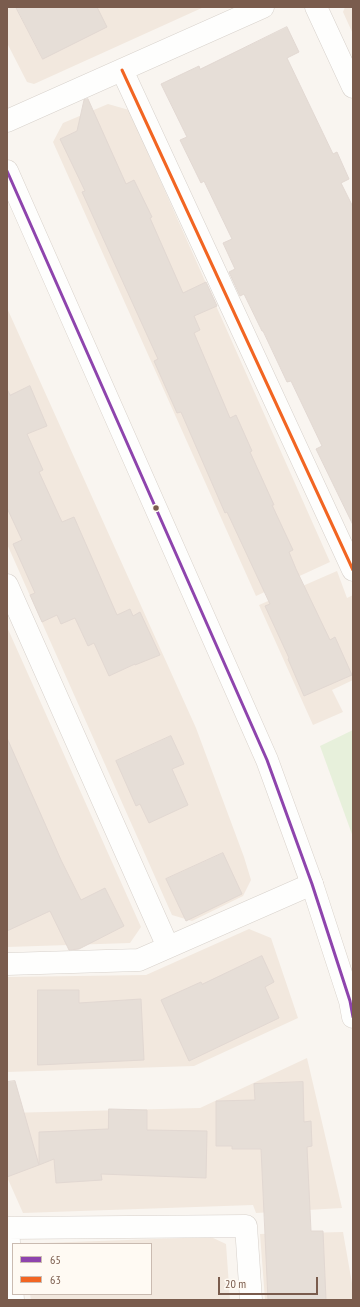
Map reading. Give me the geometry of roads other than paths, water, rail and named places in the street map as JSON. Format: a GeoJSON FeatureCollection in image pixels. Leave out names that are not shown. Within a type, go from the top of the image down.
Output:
{"type":"FeatureCollection","features":[{"type":"Feature","properties":{"kind":"street"},"geometry":{"type":"LineString","coordinates":[[7,121],[263,7]]}},
{"type":"Feature","properties":{"kind":"street"},"geometry":{"type":"LineString","coordinates":[[316,7],[353,88]]}},
{"type":"Feature","properties":{"kind":"street"},"geometry":{"type":"LineString","coordinates":[[122,70],[353,570]]}},
{"type":"Feature","properties":{"kind":"street"},"geometry":{"type":"LineString","coordinates":[[7,171],[267,760],[312,884],[350,1001],[353,1017]]}},
{"type":"Feature","properties":{"kind":"street"},"geometry":{"type":"LineString","coordinates":[[7,585],[168,947]]}},
{"type":"Feature","properties":{"kind":"street"},"geometry":{"type":"LineString","coordinates":[[7,964],[139,960],[312,884]]}},
{"type":"Feature","properties":{"kind":"street"},"geometry":{"type":"LineString","coordinates":[[12,1288],[7,1228],[246,1226],[251,1300]]}}]}
